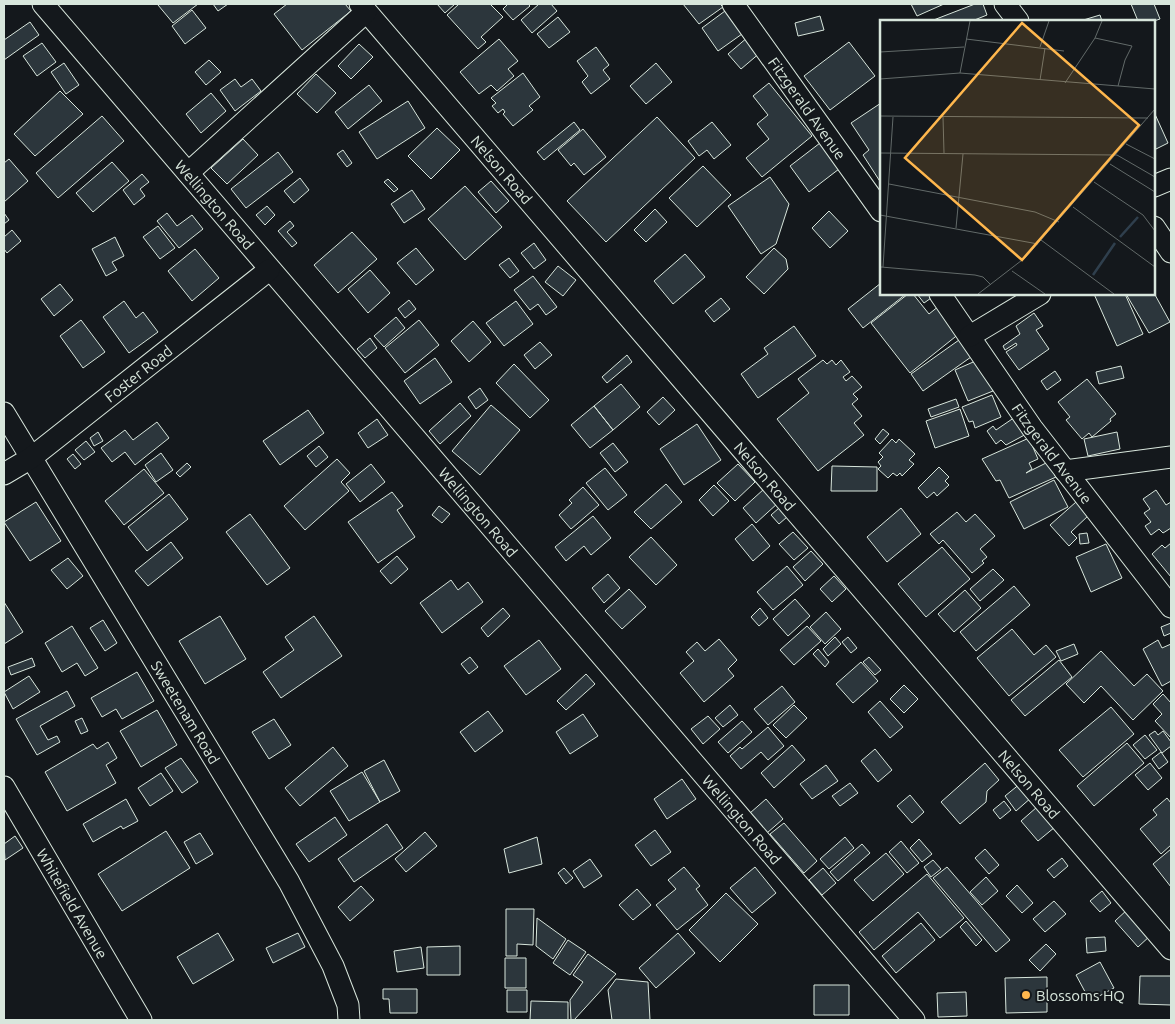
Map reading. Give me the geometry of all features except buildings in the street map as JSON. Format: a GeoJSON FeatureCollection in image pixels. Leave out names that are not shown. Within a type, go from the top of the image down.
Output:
{"type":"FeatureCollection","features":[{"type":"Feature","properties":{"kind":"street","name":"Wellington Road"},"geometry":{"type":"LineString","coordinates":[[43,4],[269,270],[914,1020]]}},
{"type":"Feature","properties":{"kind":"street","name":"Fitzgerald Avenue"},"geometry":{"type":"LineString","coordinates":[[734,4],[880,210]]}},
{"type":"Feature","properties":{"kind":"street"},"geometry":{"type":"LineString","coordinates":[[1005,4],[1017,20]]}},
{"type":"Feature","properties":{"kind":"street"},"geometry":{"type":"LineString","coordinates":[[188,173],[363,8]]}},
{"type":"Feature","properties":{"kind":"street","name":"Nelson Road"},"geometry":{"type":"LineString","coordinates":[[363,8],[1171,948]]}},
{"type":"Feature","properties":{"kind":"street"},"geometry":{"type":"LineString","coordinates":[[1155,186],[1171,180]]}},
{"type":"Feature","properties":{"kind":"street"},"geometry":{"type":"LineString","coordinates":[[1155,228],[1171,252]]}},
{"type":"Feature","properties":{"kind":"street","name":"Foster Road"},"geometry":{"type":"LineString","coordinates":[[4,474],[31,458],[269,270]]}},
{"type":"Feature","properties":{"kind":"street","name":"Fitzgerald Avenue"},"geometry":{"type":"LineString","coordinates":[[941,295],[1032,428],[1171,607]]}},
{"type":"Feature","properties":{"kind":"street"},"geometry":{"type":"LineString","coordinates":[[970,336],[1038,295]]}},
{"type":"Feature","properties":{"kind":"street","name":"Sweetenam Road"},"geometry":{"type":"LineString","coordinates":[[4,413],[288,882],[333,966],[348,1005],[349,1020]]}},
{"type":"Feature","properties":{"kind":"street"},"geometry":{"type":"LineString","coordinates":[[1065,471],[1171,457]]}},
{"type":"Feature","properties":{"kind":"street","name":"Whitefield Avenue"},"geometry":{"type":"LineString","coordinates":[[4,787],[141,1020]]}},
{"type":"Feature","properties":{"kind":"place","name":"Blossoms HQ"},"geometry":{"type":"Point","coordinates":[1026,995]}}]}
